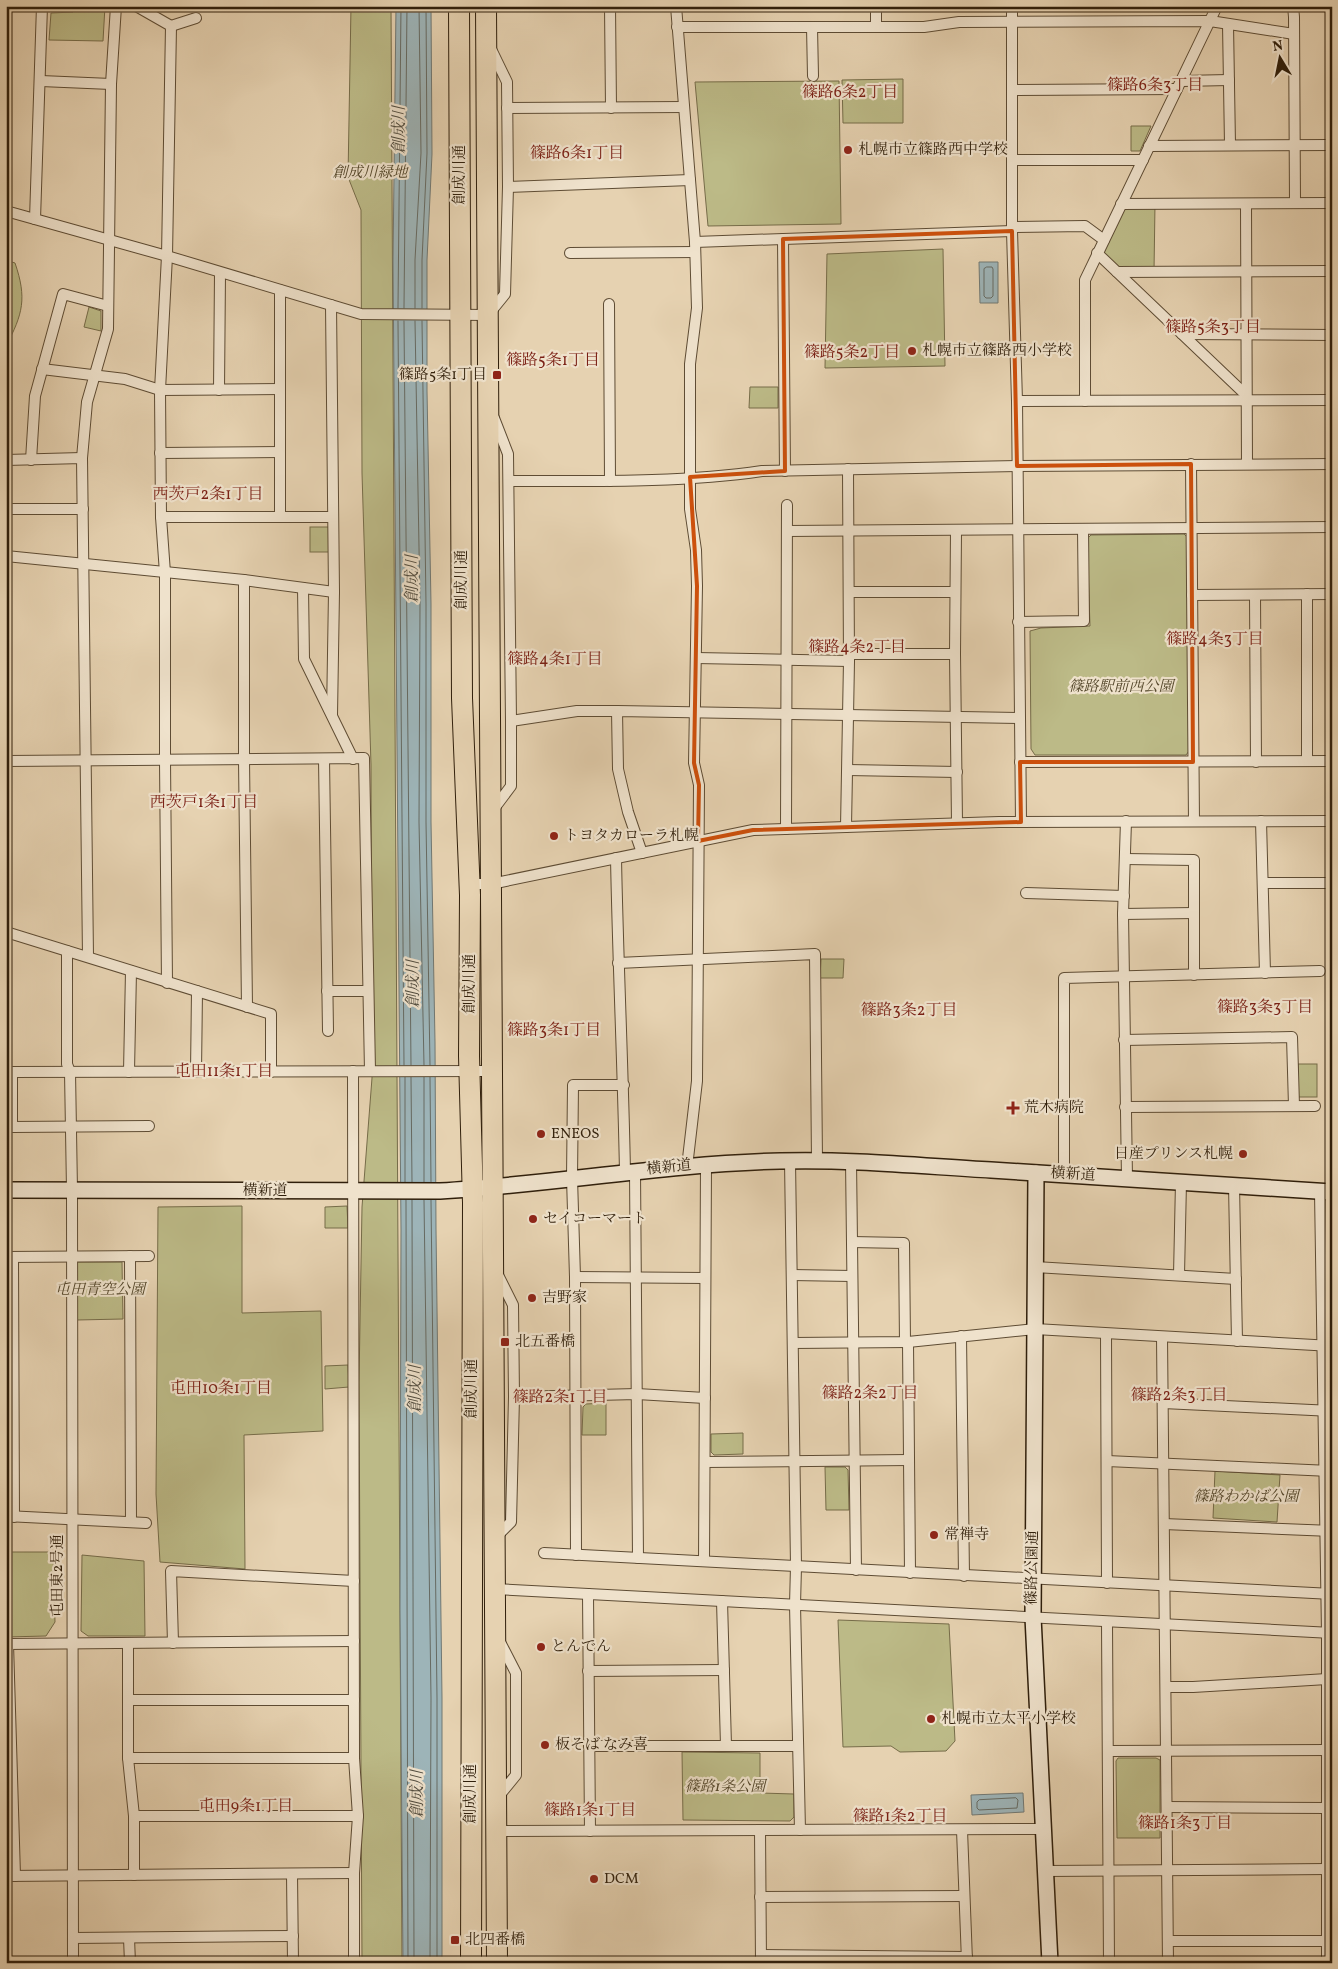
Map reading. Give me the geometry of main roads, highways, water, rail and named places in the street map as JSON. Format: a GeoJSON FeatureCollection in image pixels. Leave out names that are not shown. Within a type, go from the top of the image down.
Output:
{"type":"FeatureCollection","features":[{"type":"Feature","properties":{"kind":"highway","name":"創成川通"},"geometry":{"type":"LineString","coordinates":[[459,6],[452,315],[462,698],[470,884],[472,1189],[471,1963]]}},
{"type":"Feature","properties":{"kind":"highway","name":"創成川通"},"geometry":{"type":"LineString","coordinates":[[486,6],[497,1963]]}},
{"type":"Feature","properties":{"kind":"highway"},"geometry":{"type":"LineString","coordinates":[[462,698],[490,698]]}},
{"type":"Feature","properties":{"kind":"water","name":"創成川"},"geometry":{"type":"Polygon","coordinates":[[[396,6],[431,6],[432,154],[427,260],[427,391],[431,604],[431,822],[442,1698],[442,1963],[403,1963],[400,1610],[401,1230],[393,262],[396,6]]]}},
{"type":"Feature","properties":{"kind":"water"},"geometry":{"type":"Polygon","coordinates":[[[979,262],[998,262],[998,303],[980,303],[979,262]]]}},
{"type":"Feature","properties":{"kind":"water"},"geometry":{"type":"Polygon","coordinates":[[[1023,1793],[1024,1812],[972,1815],[971,1795],[1023,1793]]]}},
{"type":"Feature","properties":{"kind":"place","name":"札幌市立篠路西中学校"},"geometry":{"type":"Point","coordinates":[848,150]}},
{"type":"Feature","properties":{"kind":"place","name":"札幌市立篠路西小学校"},"geometry":{"type":"Point","coordinates":[912,351]}},
{"type":"Feature","properties":{"kind":"place","name":"篠路5条1丁目"},"geometry":{"type":"Point","coordinates":[497,375]}},
{"type":"Feature","properties":{"kind":"place","name":"トヨタカローラ札幌"},"geometry":{"type":"Point","coordinates":[554,836]}},
{"type":"Feature","properties":{"kind":"place","name":"荒木病院"},"geometry":{"type":"Point","coordinates":[1013,1108]}},
{"type":"Feature","properties":{"kind":"place","name":"ENEOS"},"geometry":{"type":"Point","coordinates":[541,1134]}},
{"type":"Feature","properties":{"kind":"place","name":"日産プリンス札幌"},"geometry":{"type":"Point","coordinates":[1243,1154]}},
{"type":"Feature","properties":{"kind":"place","name":"セイコーマート"},"geometry":{"type":"Point","coordinates":[533,1219]}},
{"type":"Feature","properties":{"kind":"place","name":"吉野家"},"geometry":{"type":"Point","coordinates":[532,1298]}},
{"type":"Feature","properties":{"kind":"place","name":"北五番橋"},"geometry":{"type":"Point","coordinates":[505,1342]}},
{"type":"Feature","properties":{"kind":"place","name":"常禅寺"},"geometry":{"type":"Point","coordinates":[934,1535]}},
{"type":"Feature","properties":{"kind":"place","name":"とんでん"},"geometry":{"type":"Point","coordinates":[541,1647]}},
{"type":"Feature","properties":{"kind":"place","name":"札幌市立太平小学校"},"geometry":{"type":"Point","coordinates":[931,1719]}},
{"type":"Feature","properties":{"kind":"place","name":"板そば なみ喜"},"geometry":{"type":"Point","coordinates":[545,1745]}},
{"type":"Feature","properties":{"kind":"place","name":"DCM"},"geometry":{"type":"Point","coordinates":[594,1879]}},
{"type":"Feature","properties":{"kind":"place","name":"北四番橋"},"geometry":{"type":"Point","coordinates":[455,1940]}},
{"type":"Feature","properties":{"kind":"district","name":"篠路6条3丁目"},"geometry":{"type":"Point","coordinates":[1155,86]}},
{"type":"Feature","properties":{"kind":"district","name":"篠路6条2丁目"},"geometry":{"type":"Point","coordinates":[850,93]}},
{"type":"Feature","properties":{"kind":"district","name":"篠路6条1丁目"},"geometry":{"type":"Point","coordinates":[577,154]}},
{"type":"Feature","properties":{"kind":"district","name":"篠路5条3丁目"},"geometry":{"type":"Point","coordinates":[1213,328]}},
{"type":"Feature","properties":{"kind":"district","name":"篠路5条2丁目"},"geometry":{"type":"Point","coordinates":[852,353]}},
{"type":"Feature","properties":{"kind":"district","name":"篠路5条1丁目"},"geometry":{"type":"Point","coordinates":[553,361]}},
{"type":"Feature","properties":{"kind":"district","name":"西茨戸2条1丁目"},"geometry":{"type":"Point","coordinates":[208,495]}},
{"type":"Feature","properties":{"kind":"district","name":"篠路4条3丁目"},"geometry":{"type":"Point","coordinates":[1215,640]}},
{"type":"Feature","properties":{"kind":"district","name":"篠路4条2丁目"},"geometry":{"type":"Point","coordinates":[857,648]}},
{"type":"Feature","properties":{"kind":"district","name":"篠路4条1丁目"},"geometry":{"type":"Point","coordinates":[555,660]}},
{"type":"Feature","properties":{"kind":"district","name":"西茨戸1条1丁目"},"geometry":{"type":"Point","coordinates":[204,803]}},
{"type":"Feature","properties":{"kind":"district","name":"篠路3条3丁目"},"geometry":{"type":"Point","coordinates":[1265,1008]}},
{"type":"Feature","properties":{"kind":"district","name":"篠路3条2丁目"},"geometry":{"type":"Point","coordinates":[909,1011]}},
{"type":"Feature","properties":{"kind":"district","name":"篠路3条1丁目"},"geometry":{"type":"Point","coordinates":[554,1031]}},
{"type":"Feature","properties":{"kind":"district","name":"屯田11条1丁目"},"geometry":{"type":"Point","coordinates":[224,1072]}},
{"type":"Feature","properties":{"kind":"district","name":"屯田10条1丁目"},"geometry":{"type":"Point","coordinates":[221,1389]}},
{"type":"Feature","properties":{"kind":"district","name":"篠路2条2丁目"},"geometry":{"type":"Point","coordinates":[870,1394]}},
{"type":"Feature","properties":{"kind":"district","name":"篠路2条3丁目"},"geometry":{"type":"Point","coordinates":[1179,1396]}},
{"type":"Feature","properties":{"kind":"district","name":"篠路2条1丁目"},"geometry":{"type":"Point","coordinates":[560,1398]}},
{"type":"Feature","properties":{"kind":"district","name":"屯田9条1丁目"},"geometry":{"type":"Point","coordinates":[246,1807]}},
{"type":"Feature","properties":{"kind":"district","name":"篠路1条1丁目"},"geometry":{"type":"Point","coordinates":[590,1811]}},
{"type":"Feature","properties":{"kind":"district","name":"篠路1条2丁目"},"geometry":{"type":"Point","coordinates":[900,1817]}},
{"type":"Feature","properties":{"kind":"district","name":"篠路1条3丁目"},"geometry":{"type":"Point","coordinates":[1185,1824]}},
{"type":"Feature","properties":{"kind":"park label","name":"創成川緑地"},"geometry":{"type":"Point","coordinates":[370,173]}},
{"type":"Feature","properties":{"kind":"park label","name":"篠路駅前西公園"},"geometry":{"type":"Point","coordinates":[1121,687]}},
{"type":"Feature","properties":{"kind":"park label","name":"屯田青空公園"},"geometry":{"type":"Point","coordinates":[100,1290]}},
{"type":"Feature","properties":{"kind":"park label","name":"篠路わかば公園"},"geometry":{"type":"Point","coordinates":[1246,1497]}},
{"type":"Feature","properties":{"kind":"park label","name":"篠路1条公園"},"geometry":{"type":"Point","coordinates":[725,1787]}}]}
